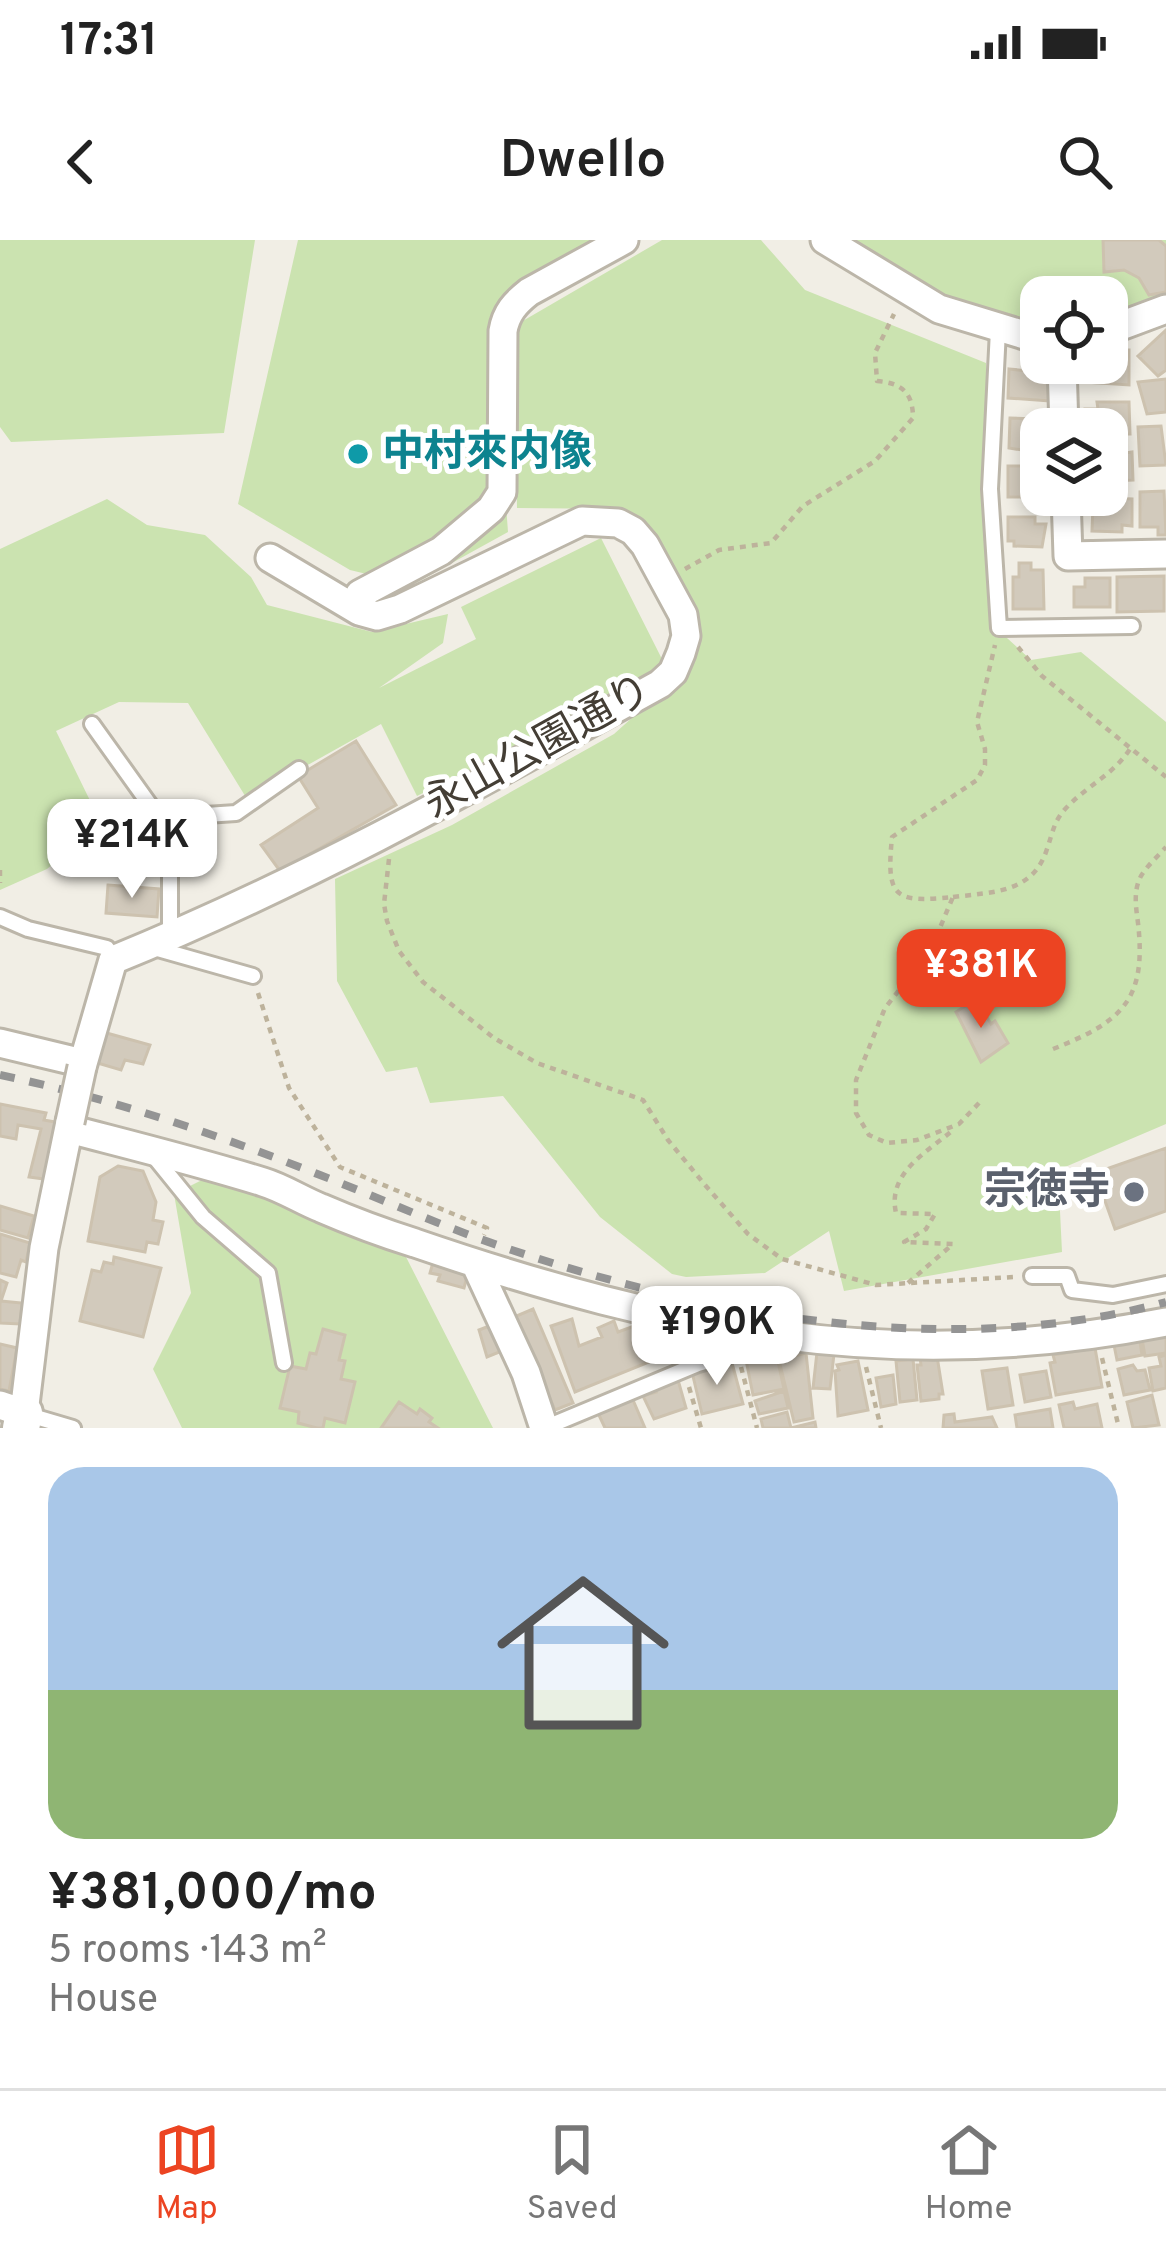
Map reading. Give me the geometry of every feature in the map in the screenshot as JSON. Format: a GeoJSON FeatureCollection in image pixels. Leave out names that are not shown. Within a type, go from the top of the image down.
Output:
{"type":"FeatureCollection","features":[{"type":"Feature","properties":{"kind":"street"},"geometry":{"type":"LineString","coordinates":[[270,559],[359,611],[360,594],[441,550],[491,509],[502,492],[506,319],[529,292],[624,240]]}},
{"type":"Feature","properties":{"kind":"street"},"geometry":{"type":"LineString","coordinates":[[825,240],[939,309],[1020,335]]}},
{"type":"Feature","properties":{"kind":"street"},"geometry":{"type":"LineString","coordinates":[[1128,323],[1166,309]]}},
{"type":"Feature","properties":{"kind":"street"},"geometry":{"type":"LineString","coordinates":[[1067,516],[1068,556],[1166,554]]}},
{"type":"Feature","properties":{"kind":"street","name":"永山公園通り"},"geometry":{"type":"LineString","coordinates":[[113,959],[380,836],[660,684],[673,672],[686,636],[683,615],[664,581],[633,531],[618,523],[583,521],[400,609],[377,616],[359,611]]}},
{"type":"Feature","properties":{"kind":"street"},"geometry":{"type":"LineString","coordinates":[[15,1415],[82,1065],[113,959]]}},
{"type":"Feature","properties":{"kind":"street"},"geometry":{"type":"LineString","coordinates":[[0,1042],[82,1065]]}},
{"type":"Feature","properties":{"kind":"street"},"geometry":{"type":"LineString","coordinates":[[70,1125],[269,1184],[350,1220],[475,1263],[730,1342],[977,1347],[1166,1322]]}},
{"type":"Feature","properties":{"kind":"street"},"geometry":{"type":"LineString","coordinates":[[475,1263],[545,1426]]}},
{"type":"Feature","properties":{"kind":"lane"},"geometry":{"type":"LineString","coordinates":[[998,330],[989,489],[1001,628],[1132,626]]}},
{"type":"Feature","properties":{"kind":"lane"},"geometry":{"type":"LineString","coordinates":[[92,724],[170,833],[158,940],[253,976]]}},
{"type":"Feature","properties":{"kind":"lane"},"geometry":{"type":"LineString","coordinates":[[170,833],[191,816],[236,813],[299,770]]}},
{"type":"Feature","properties":{"kind":"lane"},"geometry":{"type":"LineString","coordinates":[[0,917],[28,929],[107,948],[113,959]]}},
{"type":"Feature","properties":{"kind":"lane"},"geometry":{"type":"LineString","coordinates":[[148,1150],[203,1217],[268,1274],[284,1363]]}},
{"type":"Feature","properties":{"kind":"lane"},"geometry":{"type":"LineString","coordinates":[[1032,1276],[1066,1276],[1072,1290],[1113,1295],[1166,1284]]}},
{"type":"Feature","properties":{"kind":"lane"},"geometry":{"type":"LineString","coordinates":[[545,1426],[683,1370],[730,1342]]}},
{"type":"Feature","properties":{"kind":"lane"},"geometry":{"type":"LineString","coordinates":[[15,1415],[74,1428]]}},
{"type":"Feature","properties":{"kind":"path"},"geometry":{"type":"LineString","coordinates":[[664,581],[719,550],[771,543],[803,506],[875,461],[913,418],[913,401],[902,388],[877,381],[875,353],[906,290]]}},
{"type":"Feature","properties":{"kind":"path"},"geometry":{"type":"LineString","coordinates":[[1001,628],[977,722],[985,765],[977,780],[892,837],[889,874],[897,892],[913,901],[1005,891],[1030,880],[1039,871],[1054,822],[1063,810],[1118,768],[1130,749]]}},
{"type":"Feature","properties":{"kind":"path"},"geometry":{"type":"LineString","coordinates":[[1001,628],[1042,676],[1166,777]]}},
{"type":"Feature","properties":{"kind":"path"},"geometry":{"type":"LineString","coordinates":[[380,836],[389,854],[387,921],[399,951],[423,982],[494,1038],[537,1063],[643,1100],[668,1140],[748,1234],[782,1258],[876,1285],[1032,1276]]}},
{"type":"Feature","properties":{"kind":"path"},"geometry":{"type":"LineString","coordinates":[[1053,1049],[1099,1030],[1130,1001],[1141,947],[1135,896],[1142,875],[1166,847]]}},
{"type":"Feature","properties":{"kind":"path"},"geometry":{"type":"LineString","coordinates":[[0,870],[0,883]]}},
{"type":"Feature","properties":{"kind":"path"},"geometry":{"type":"LineString","coordinates":[[953,897],[930,951],[885,1008],[856,1080],[856,1113],[869,1135],[887,1143],[917,1140],[959,1124]]}},
{"type":"Feature","properties":{"kind":"path"},"geometry":{"type":"LineString","coordinates":[[253,976],[289,1088],[340,1167],[487,1228]]}},
{"type":"Feature","properties":{"kind":"path"},"geometry":{"type":"LineString","coordinates":[[908,1283],[953,1244],[904,1242],[926,1228],[935,1214],[896,1213],[892,1198],[896,1183],[979,1103]]}},
{"type":"Feature","properties":{"kind":"path"},"geometry":{"type":"LineString","coordinates":[[1098,1334],[1119,1428]]}},
{"type":"Feature","properties":{"kind":"path"},"geometry":{"type":"LineString","coordinates":[[730,1342],[757,1428]]}},
{"type":"Feature","properties":{"kind":"path"},"geometry":{"type":"LineString","coordinates":[[861,1344],[881,1428]]}},
{"type":"Feature","properties":{"kind":"path"},"geometry":{"type":"LineString","coordinates":[[683,1370],[701,1428]]}},
{"type":"Feature","properties":{"kind":"green space"},"geometry":{"type":"Polygon","coordinates":[[[0,240],[255,240],[224,433],[11,442],[0,427],[0,240]]]}},
{"type":"Feature","properties":{"kind":"green space"},"geometry":{"type":"Polygon","coordinates":[[[298,240],[607,240],[492,315],[508,532],[412,585],[350,570],[238,504],[298,240]]]}},
{"type":"Feature","properties":{"kind":"green space"},"geometry":{"type":"Polygon","coordinates":[[[662,240],[761,240],[805,290],[986,363],[986,554],[996,628],[1031,660],[1081,652],[1166,722],[1166,1124],[1058,1170],[1062,1252],[844,1291],[829,1231],[765,1273],[672,1274],[600,1217],[503,1096],[430,1103],[417,1067],[386,1072],[337,981],[335,879],[452,825],[614,734],[692,664],[697,612],[625,509],[517,508],[515,342],[521,322],[662,240]]]}},
{"type":"Feature","properties":{"kind":"green space"},"geometry":{"type":"Polygon","coordinates":[[[844,240],[1166,240],[1166,300],[1128,315],[1128,276],[1020,276],[1020,323],[938,294],[844,240]]]}},
{"type":"Feature","properties":{"kind":"green space"},"geometry":{"type":"Polygon","coordinates":[[[107,499],[147,525],[205,535],[251,577],[267,605],[372,632],[448,614],[443,643],[379,688],[476,639],[461,607],[601,538],[668,671],[417,796],[381,724],[247,799],[188,703],[119,702],[56,731],[101,823],[47,869],[0,890],[0,549],[107,499]]]}},
{"type":"Feature","properties":{"kind":"green space"},"geometry":{"type":"Polygon","coordinates":[[[228,1167],[318,1204],[405,1255],[493,1428],[182,1428],[153,1369],[191,1293],[174,1194],[228,1167]]]}},
{"type":"Feature","properties":{"kind":"building"},"geometry":{"type":"Polygon","coordinates":[[[1103,240],[1159,240],[1166,246],[1166,292],[1149,295],[1139,278],[1124,270],[1104,272],[1103,240]]]}},
{"type":"Feature","properties":{"kind":"building"},"geometry":{"type":"Polygon","coordinates":[[[1166,330],[1166,370],[1158,376],[1138,356],[1166,330]]]}},
{"type":"Feature","properties":{"kind":"building"},"geometry":{"type":"Polygon","coordinates":[[[1009,369],[1020,370],[1020,384],[1050,384],[1049,401],[1008,398],[1009,369]]]}},
{"type":"Feature","properties":{"kind":"building"},"geometry":{"type":"Polygon","coordinates":[[[1166,379],[1166,412],[1147,414],[1138,382],[1166,379]]]}},
{"type":"Feature","properties":{"kind":"building"},"geometry":{"type":"Polygon","coordinates":[[[1097,402],[1129,402],[1130,434],[1128,408],[1098,408],[1097,402]]]}},
{"type":"Feature","properties":{"kind":"building"},"geometry":{"type":"Polygon","coordinates":[[[1010,418],[1020,418],[1020,450],[1009,448],[1010,418]]]}},
{"type":"Feature","properties":{"kind":"building"},"geometry":{"type":"Polygon","coordinates":[[[1161,426],[1166,465],[1140,466],[1138,427],[1161,426]]]}},
{"type":"Feature","properties":{"kind":"building"},"geometry":{"type":"Polygon","coordinates":[[[1132,452],[1133,480],[1128,480],[1128,453],[1132,452]]]}},
{"type":"Feature","properties":{"kind":"building"},"geometry":{"type":"Polygon","coordinates":[[[1008,466],[1020,466],[1020,497],[1008,497],[1008,466]]]}},
{"type":"Feature","properties":{"kind":"building"},"geometry":{"type":"Polygon","coordinates":[[[1164,491],[1166,535],[1158,535],[1158,527],[1140,527],[1140,492],[1164,491]]]}},
{"type":"Feature","properties":{"kind":"building"},"geometry":{"type":"Polygon","coordinates":[[[1128,499],[1132,499],[1132,526],[1122,525],[1122,532],[1092,531],[1093,516],[1128,516],[1128,499]]]}},
{"type":"Feature","properties":{"kind":"building"},"geometry":{"type":"Polygon","coordinates":[[[1008,517],[1035,517],[1035,524],[1046,524],[1042,547],[1014,546],[1014,541],[1008,541],[1008,517]]]}},
{"type":"Feature","properties":{"kind":"building"},"geometry":{"type":"Polygon","coordinates":[[[1019,563],[1043,570],[1044,609],[1013,609],[1013,577],[1019,577],[1019,563]]]}},
{"type":"Feature","properties":{"kind":"building"},"geometry":{"type":"Polygon","coordinates":[[[1164,576],[1164,611],[1117,612],[1117,577],[1164,576]]]}},
{"type":"Feature","properties":{"kind":"building"},"geometry":{"type":"Polygon","coordinates":[[[1085,578],[1110,578],[1110,607],[1074,607],[1074,587],[1085,587],[1085,578]]]}},
{"type":"Feature","properties":{"kind":"building"},"geometry":{"type":"Polygon","coordinates":[[[356,741],[396,805],[280,871],[261,845],[318,808],[298,776],[356,741]]]}},
{"type":"Feature","properties":{"kind":"building"},"geometry":{"type":"Polygon","coordinates":[[[108,885],[159,889],[157,917],[106,913],[108,885]]]}},
{"type":"Feature","properties":{"kind":"building"},"geometry":{"type":"Polygon","coordinates":[[[976,999],[1008,1043],[981,1062],[956,1012],[976,999]]]}},
{"type":"Feature","properties":{"kind":"building"},"geometry":{"type":"Polygon","coordinates":[[[103,1032],[150,1045],[143,1064],[125,1060],[121,1070],[94,1062],[103,1032]]]}},
{"type":"Feature","properties":{"kind":"building"},"geometry":{"type":"Polygon","coordinates":[[[0,1104],[46,1113],[44,1120],[55,1122],[44,1179],[29,1177],[41,1129],[18,1125],[16,1139],[0,1136],[0,1104]]]}},
{"type":"Feature","properties":{"kind":"building","name":"宗徳寺"},"geometry":{"type":"Polygon","coordinates":[[[1166,1148],[1166,1211],[1115,1229],[1095,1173],[1166,1148]]]}},
{"type":"Feature","properties":{"kind":"building"},"geometry":{"type":"Polygon","coordinates":[[[118,1166],[143,1171],[156,1202],[153,1220],[163,1222],[158,1244],[147,1242],[145,1252],[88,1241],[100,1177],[118,1166]]]}},
{"type":"Feature","properties":{"kind":"building"},"geometry":{"type":"Polygon","coordinates":[[[0,1206],[34,1216],[28,1238],[0,1230],[0,1206]]]}},
{"type":"Feature","properties":{"kind":"building"},"geometry":{"type":"Polygon","coordinates":[[[0,1234],[30,1243],[16,1277],[0,1273],[0,1234]]]}},
{"type":"Feature","properties":{"kind":"building"},"geometry":{"type":"Polygon","coordinates":[[[114,1257],[161,1268],[143,1337],[80,1321],[92,1270],[101,1272],[104,1262],[113,1264],[114,1257]]]}},
{"type":"Feature","properties":{"kind":"building"},"geometry":{"type":"Polygon","coordinates":[[[434,1259],[469,1269],[464,1288],[438,1281],[440,1275],[430,1273],[434,1259]]]}},
{"type":"Feature","properties":{"kind":"building"},"geometry":{"type":"Polygon","coordinates":[[[0,1280],[7,1283],[1,1301],[22,1303],[20,1324],[0,1323],[0,1280]]]}},
{"type":"Feature","properties":{"kind":"building"},"geometry":{"type":"Polygon","coordinates":[[[533,1309],[573,1403],[555,1410],[514,1317],[533,1309]]]}},
{"type":"Feature","properties":{"kind":"building"},"geometry":{"type":"Polygon","coordinates":[[[572,1319],[579,1346],[602,1337],[598,1328],[614,1321],[618,1332],[640,1324],[654,1360],[575,1392],[551,1326],[572,1319]]]}},
{"type":"Feature","properties":{"kind":"building"},"geometry":{"type":"Polygon","coordinates":[[[497,1323],[507,1349],[487,1357],[479,1330],[497,1323]]]}},
{"type":"Feature","properties":{"kind":"building"},"geometry":{"type":"Polygon","coordinates":[[[664,1323],[721,1336],[719,1353],[662,1351],[664,1323]]]}},
{"type":"Feature","properties":{"kind":"building"},"geometry":{"type":"Polygon","coordinates":[[[323,1329],[345,1335],[339,1360],[345,1361],[341,1379],[355,1382],[345,1423],[325,1418],[323,1428],[317,1428],[298,1423],[299,1412],[280,1408],[290,1366],[306,1369],[323,1329]]]}},
{"type":"Feature","properties":{"kind":"building"},"geometry":{"type":"Polygon","coordinates":[[[1166,1329],[1166,1353],[1145,1356],[1141,1333],[1166,1329]]]}},
{"type":"Feature","properties":{"kind":"building"},"geometry":{"type":"Polygon","coordinates":[[[1139,1335],[1142,1355],[1117,1360],[1113,1340],[1139,1335]]]}},
{"type":"Feature","properties":{"kind":"building"},"geometry":{"type":"Polygon","coordinates":[[[756,1342],[758,1351],[775,1348],[784,1389],[753,1395],[743,1345],[756,1342]]]}},
{"type":"Feature","properties":{"kind":"building"},"geometry":{"type":"Polygon","coordinates":[[[0,1344],[17,1348],[9,1391],[0,1389],[0,1344]]]}},
{"type":"Feature","properties":{"kind":"building"},"geometry":{"type":"Polygon","coordinates":[[[1095,1348],[1102,1387],[1056,1395],[1053,1355],[1095,1348]]]}},
{"type":"Feature","properties":{"kind":"building"},"geometry":{"type":"Polygon","coordinates":[[[817,1352],[834,1354],[830,1389],[813,1388],[817,1352]]]}},
{"type":"Feature","properties":{"kind":"building"},"geometry":{"type":"Polygon","coordinates":[[[806,1353],[813,1418],[794,1422],[779,1360],[806,1353]]]}},
{"type":"Feature","properties":{"kind":"building"},"geometry":{"type":"Polygon","coordinates":[[[1166,1355],[1166,1388],[1153,1391],[1149,1368],[1161,1366],[1159,1357],[1166,1355]]]}},
{"type":"Feature","properties":{"kind":"building"},"geometry":{"type":"Polygon","coordinates":[[[937,1356],[943,1394],[921,1401],[917,1365],[921,1365],[920,1357],[937,1356]]]}},
{"type":"Feature","properties":{"kind":"building"},"geometry":{"type":"Polygon","coordinates":[[[913,1359],[917,1400],[900,1402],[896,1361],[913,1359]]]}},
{"type":"Feature","properties":{"kind":"building"},"geometry":{"type":"Polygon","coordinates":[[[858,1361],[868,1410],[838,1416],[837,1365],[858,1361]]]}},
{"type":"Feature","properties":{"kind":"building"},"geometry":{"type":"Polygon","coordinates":[[[732,1363],[743,1404],[702,1414],[692,1372],[732,1363]]]}},
{"type":"Feature","properties":{"kind":"building"},"geometry":{"type":"Polygon","coordinates":[[[1133,1365],[1137,1371],[1145,1370],[1150,1390],[1124,1395],[1118,1369],[1133,1365]]]}},
{"type":"Feature","properties":{"kind":"building"},"geometry":{"type":"Polygon","coordinates":[[[1007,1368],[1013,1405],[988,1409],[982,1371],[1007,1368]]]}},
{"type":"Feature","properties":{"kind":"building"},"geometry":{"type":"Polygon","coordinates":[[[1046,1371],[1051,1397],[1025,1402],[1020,1375],[1046,1371]]]}},
{"type":"Feature","properties":{"kind":"building"},"geometry":{"type":"Polygon","coordinates":[[[893,1375],[896,1404],[881,1407],[876,1378],[893,1375]]]}},
{"type":"Feature","properties":{"kind":"building"},"geometry":{"type":"Polygon","coordinates":[[[678,1380],[686,1408],[654,1419],[643,1396],[678,1380]]]}},
{"type":"Feature","properties":{"kind":"building"},"geometry":{"type":"Polygon","coordinates":[[[784,1391],[788,1408],[759,1414],[755,1401],[784,1391]]]}},
{"type":"Feature","properties":{"kind":"building"},"geometry":{"type":"Polygon","coordinates":[[[1152,1395],[1159,1425],[1133,1428],[1127,1402],[1152,1395]]]}},
{"type":"Feature","properties":{"kind":"building"},"geometry":{"type":"Polygon","coordinates":[[[633,1400],[645,1428],[605,1428],[598,1413],[633,1400]]]}},
{"type":"Feature","properties":{"kind":"building"},"geometry":{"type":"Polygon","coordinates":[[[399,1402],[417,1414],[420,1409],[438,1428],[381,1428],[399,1402]]]}},
{"type":"Feature","properties":{"kind":"building"},"geometry":{"type":"Polygon","coordinates":[[[1073,1402],[1075,1409],[1097,1404],[1102,1428],[1064,1428],[1059,1405],[1073,1402]]]}},
{"type":"Feature","properties":{"kind":"building"},"geometry":{"type":"Polygon","coordinates":[[[1050,1409],[1053,1428],[1017,1428],[1015,1415],[1050,1409]]]}},
{"type":"Feature","properties":{"kind":"building"},"geometry":{"type":"Polygon","coordinates":[[[787,1412],[791,1428],[763,1428],[761,1419],[787,1412]]]}},
{"type":"Feature","properties":{"kind":"building"},"geometry":{"type":"Polygon","coordinates":[[[954,1414],[955,1422],[992,1417],[997,1428],[943,1428],[944,1415],[954,1414]]]}},
{"type":"Feature","properties":{"kind":"railway"},"geometry":{"type":"LineString","coordinates":[[0,1075],[202,1131],[436,1222],[584,1273],[748,1311],[918,1329],[1002,1328],[1085,1319],[1166,1302]]}},
{"type":"Feature","properties":{"kind":"place","name":"中村來内像"},"geometry":{"type":"Point","coordinates":[358,454]}},
{"type":"Feature","properties":{"kind":"place","name":"宗徳寺"},"geometry":{"type":"Point","coordinates":[1134,1192]}}]}
